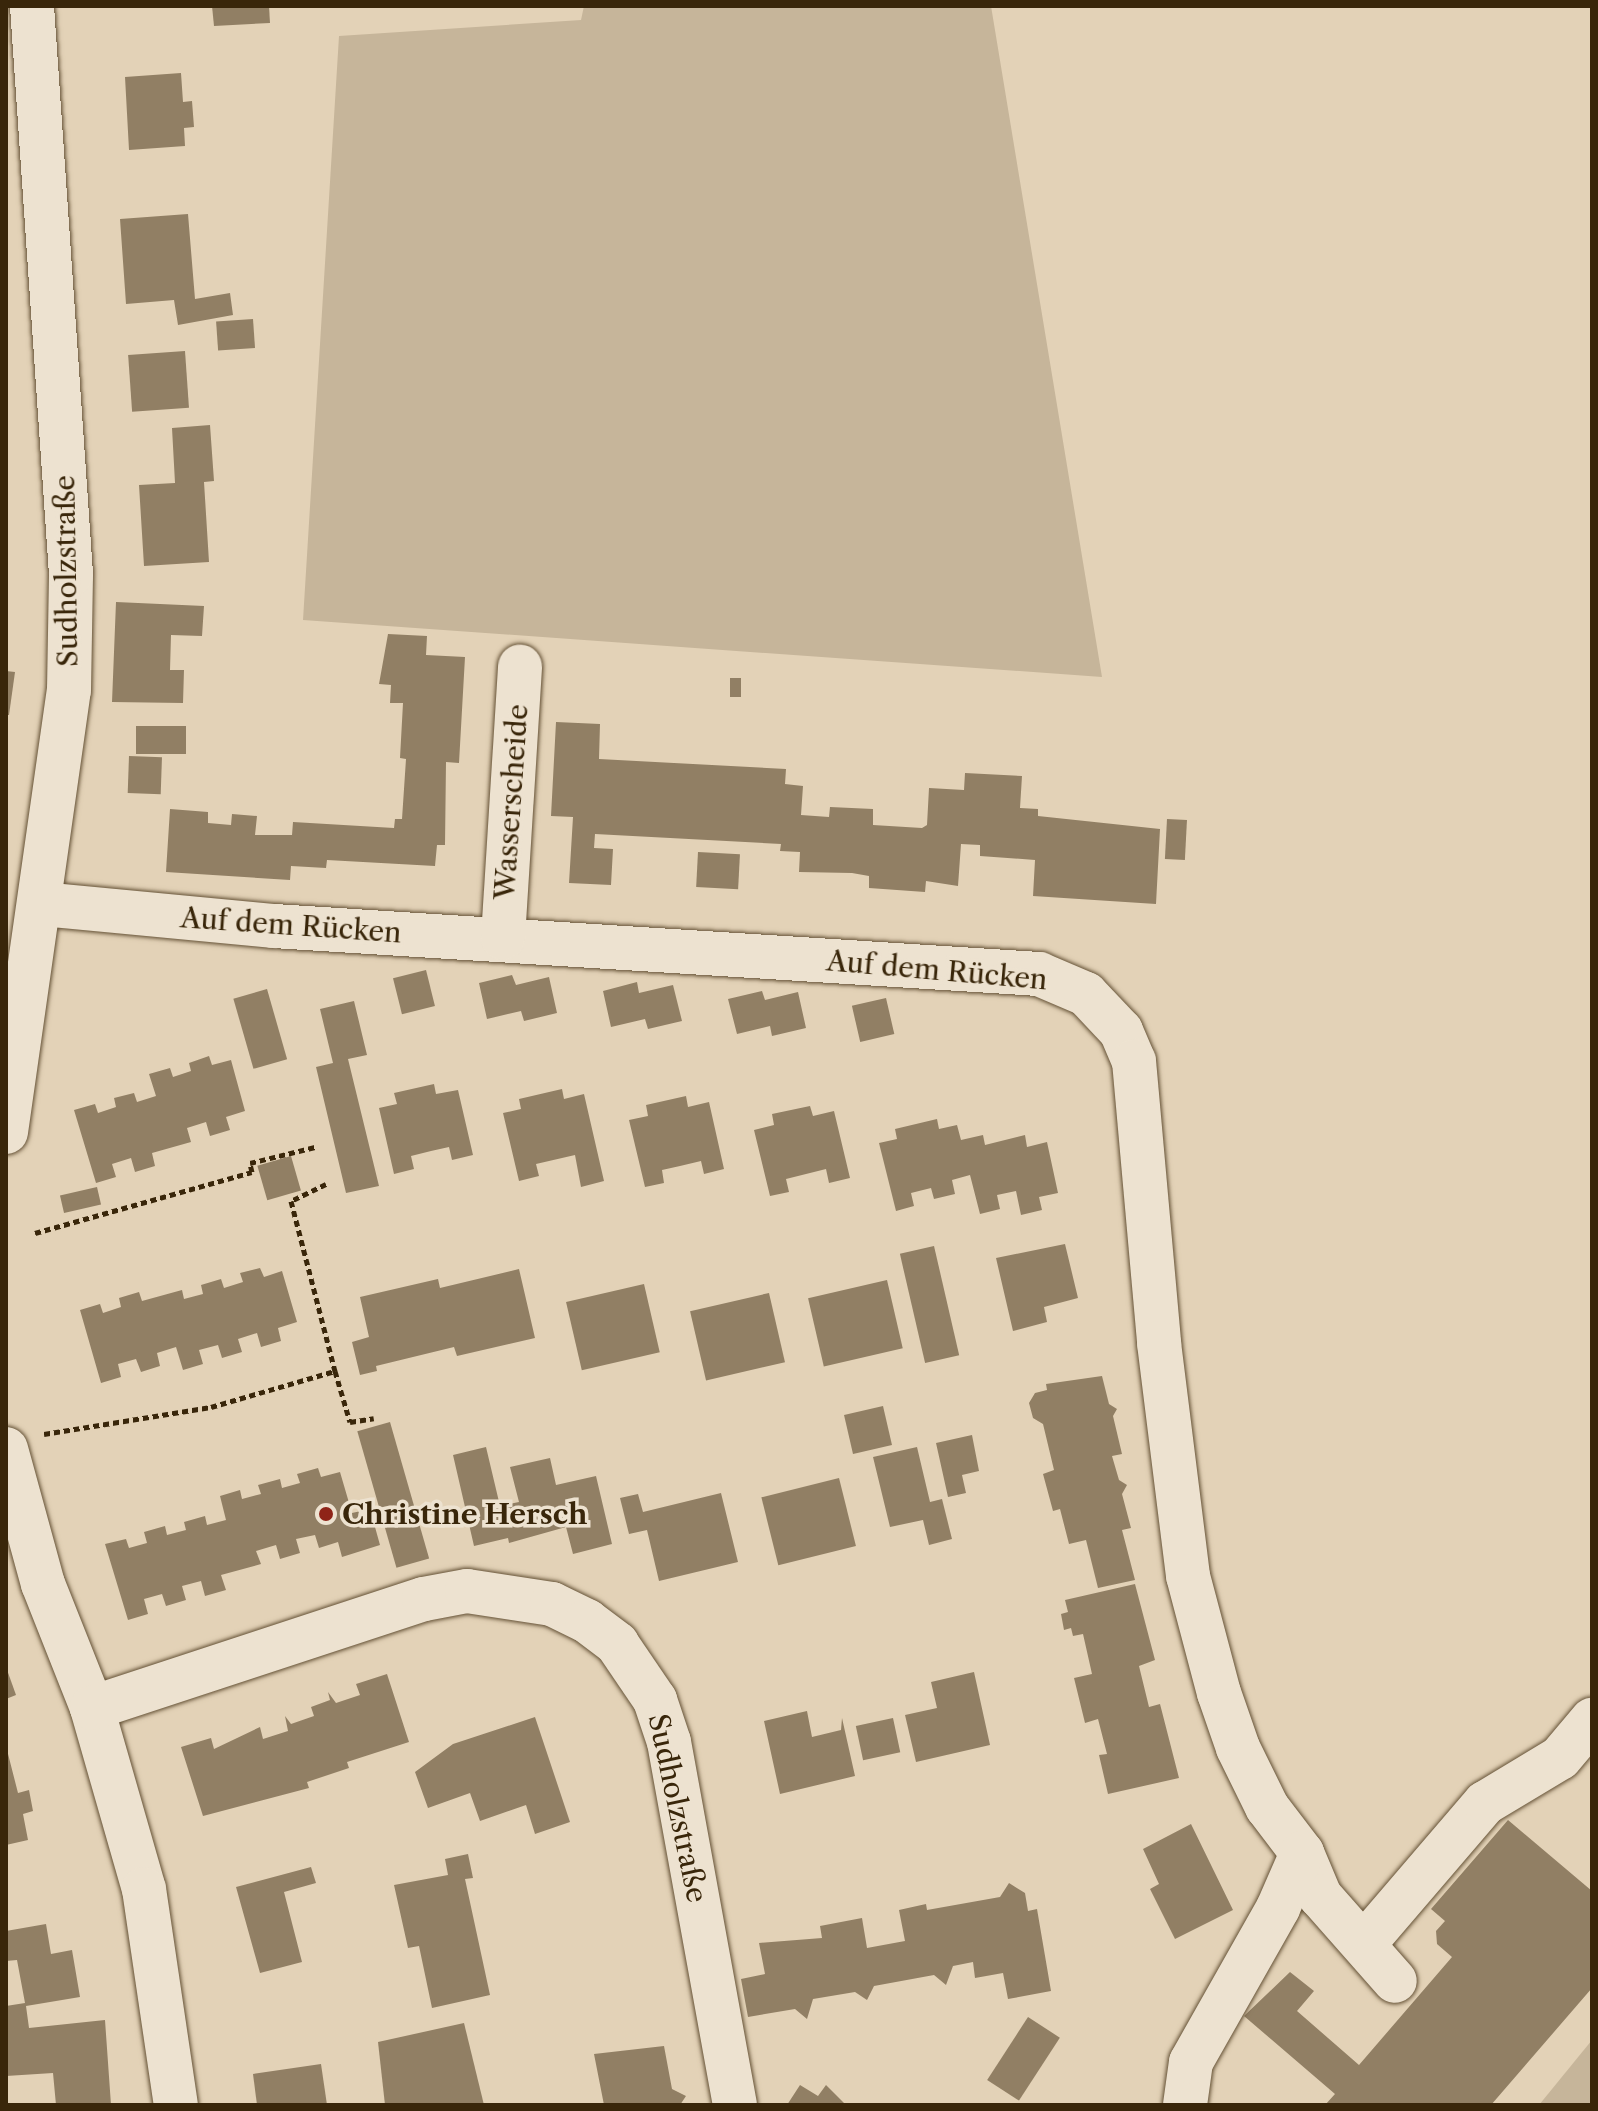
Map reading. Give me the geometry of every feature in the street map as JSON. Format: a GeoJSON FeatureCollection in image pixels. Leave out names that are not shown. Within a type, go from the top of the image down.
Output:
{"type":"FeatureCollection","features":[{"type":"Feature","properties":{"kind":"street","name":"Sudholzstraße"},"geometry":{"type":"LineString","coordinates":[[6,1132],[41,904],[69,690],[71,574],[32,6]]}},
{"type":"Feature","properties":{"kind":"street","name":"Wasserscheide"},"geometry":{"type":"LineString","coordinates":[[503,938],[520,667]]}},
{"type":"Feature","properties":{"kind":"street","name":"Auf dem Rücken"},"geometry":{"type":"LineString","coordinates":[[41,904],[274,926],[1039,974],[1086,994],[1114,1021],[1134,1061],[1159,1343],[1192,1592],[1238,1748],[1267,1807],[1308,1868],[1395,1981]]}},
{"type":"Feature","properties":{"kind":"street"},"geometry":{"type":"LineString","coordinates":[[24,1442],[43,1584],[92,1708],[144,1889],[176,2105]]}},
{"type":"Feature","properties":{"kind":"street","name":"Sudholzstraße"},"geometry":{"type":"LineString","coordinates":[[92,1708],[424,1599],[467,1591],[552,1604],[587,1621],[617,1644],[655,1700],[669,1742],[735,2105]]}},
{"type":"Feature","properties":{"kind":"street"},"geometry":{"type":"LineString","coordinates":[[1364,1944],[1485,1803],[1560,1758],[1592,1720]]}},
{"type":"Feature","properties":{"kind":"street"},"geometry":{"type":"LineString","coordinates":[[1185,2105],[1191,2062],[1278,1908],[1308,1868]]}},
{"type":"Feature","properties":{"kind":"path"},"geometry":{"type":"LineString","coordinates":[[35,1233],[252,1172],[250,1163],[315,1147]]}},
{"type":"Feature","properties":{"kind":"path"},"geometry":{"type":"LineString","coordinates":[[326,1184],[291,1201],[350,1422],[374,1418]]}},
{"type":"Feature","properties":{"kind":"path"},"geometry":{"type":"LineString","coordinates":[[24,1442],[211,1407],[335,1371]]}},
{"type":"Feature","properties":{"kind":"shaded area"},"geometry":{"type":"Polygon","coordinates":[[[584,6],[991,6],[1102,677],[303,620],[339,36],[581,20],[584,6]]]}},
{"type":"Feature","properties":{"kind":"shaded area"},"geometry":{"type":"Polygon","coordinates":[[[1592,2040],[1592,2105],[1539,2105],[1592,2040]]]}},
{"type":"Feature","properties":{"kind":"building"},"geometry":{"type":"Polygon","coordinates":[[[212,6],[269,6],[270,23],[214,26],[212,6]]]}},
{"type":"Feature","properties":{"kind":"building"},"geometry":{"type":"Polygon","coordinates":[[[181,73],[183,102],[192,101],[194,127],[184,128],[185,146],[129,150],[125,77],[181,73]]]}},
{"type":"Feature","properties":{"kind":"building"},"geometry":{"type":"Polygon","coordinates":[[[188,214],[195,299],[230,293],[233,315],[178,325],[174,300],[126,304],[120,219],[188,214]]]}},
{"type":"Feature","properties":{"kind":"building"},"geometry":{"type":"Polygon","coordinates":[[[253,319],[255,348],[218,351],[216,322],[253,319]]]}},
{"type":"Feature","properties":{"kind":"building"},"geometry":{"type":"Polygon","coordinates":[[[185,351],[189,408],[132,412],[128,355],[185,351]]]}},
{"type":"Feature","properties":{"kind":"building"},"geometry":{"type":"Polygon","coordinates":[[[210,425],[214,481],[204,482],[209,562],[144,566],[139,485],[175,483],[172,428],[210,425]]]}},
{"type":"Feature","properties":{"kind":"building"},"geometry":{"type":"Polygon","coordinates":[[[116,602],[204,606],[202,636],[171,635],[170,670],[184,670],[183,703],[112,702],[116,602]]]}},
{"type":"Feature","properties":{"kind":"building"},"geometry":{"type":"Polygon","coordinates":[[[388,634],[427,636],[426,655],[465,657],[459,763],[446,762],[445,845],[437,845],[435,866],[327,860],[326,868],[291,866],[290,880],[166,872],[170,809],[208,812],[208,823],[231,825],[232,814],[257,816],[255,835],[292,835],[293,822],[394,828],[395,819],[402,819],[406,759],[400,758],[403,703],[390,703],[391,685],[379,684],[388,634]]]}},
{"type":"Feature","properties":{"kind":"building"},"geometry":{"type":"Polygon","coordinates":[[[6,671],[15,672],[9,715],[6,715],[6,671]]]}},
{"type":"Feature","properties":{"kind":"building"},"geometry":{"type":"Polygon","coordinates":[[[730,678],[741,678],[741,697],[730,697],[730,678]]]}},
{"type":"Feature","properties":{"kind":"building"},"geometry":{"type":"Polygon","coordinates":[[[556,722],[600,724],[599,759],[786,769],[785,784],[803,786],[801,815],[829,817],[830,807],[873,809],[873,825],[922,828],[927,825],[929,788],[964,790],[965,773],[1022,776],[1020,808],[1038,809],[1038,816],[1160,829],[1156,904],[1033,896],[1035,860],[980,856],[980,845],[961,844],[958,886],[926,881],[925,892],[869,888],[869,876],[852,873],[799,872],[800,852],[780,851],[781,844],[595,834],[594,848],[613,849],[611,885],[569,883],[573,817],[551,816],[556,722]]]}},
{"type":"Feature","properties":{"kind":"building"},"geometry":{"type":"Polygon","coordinates":[[[136,726],[186,726],[186,754],[136,754],[136,726]]]}},
{"type":"Feature","properties":{"kind":"building"},"geometry":{"type":"Polygon","coordinates":[[[129,756],[162,757],[161,794],[128,793],[129,756]]]}},
{"type":"Feature","properties":{"kind":"building"},"geometry":{"type":"Polygon","coordinates":[[[1167,819],[1187,820],[1185,860],[1165,859],[1167,819]]]}},
{"type":"Feature","properties":{"kind":"building"},"geometry":{"type":"Polygon","coordinates":[[[698,852],[740,854],[738,889],[696,887],[698,852]]]}},
{"type":"Feature","properties":{"kind":"building"},"geometry":{"type":"Polygon","coordinates":[[[426,970],[435,1006],[402,1014],[393,978],[426,970]]]}},
{"type":"Feature","properties":{"kind":"building"},"geometry":{"type":"Polygon","coordinates":[[[512,975],[516,985],[549,977],[557,1013],[524,1021],[521,1011],[487,1019],[479,983],[512,975]]]}},
{"type":"Feature","properties":{"kind":"building"},"geometry":{"type":"Polygon","coordinates":[[[637,982],[639,993],[673,985],[682,1021],[648,1029],[645,1019],[611,1027],[603,991],[637,982]]]}},
{"type":"Feature","properties":{"kind":"building"},"geometry":{"type":"Polygon","coordinates":[[[267,989],[287,1059],[253,1069],[233,999],[267,989]]]}},
{"type":"Feature","properties":{"kind":"building"},"geometry":{"type":"Polygon","coordinates":[[[762,991],[765,1000],[798,992],[806,1028],[772,1036],[770,1026],[737,1034],[728,999],[762,991]]]}},
{"type":"Feature","properties":{"kind":"building"},"geometry":{"type":"Polygon","coordinates":[[[886,998],[894,1034],[860,1042],[852,1006],[886,998]]]}},
{"type":"Feature","properties":{"kind":"building"},"geometry":{"type":"Polygon","coordinates":[[[354,1001],[367,1055],[348,1059],[379,1186],[346,1193],[316,1067],[333,1063],[320,1009],[354,1001]]]}},
{"type":"Feature","properties":{"kind":"building"},"geometry":{"type":"Polygon","coordinates":[[[209,1056],[212,1065],[231,1060],[245,1111],[226,1117],[230,1130],[210,1136],[206,1122],[187,1128],[191,1142],[152,1153],[155,1166],[135,1172],[131,1158],[112,1164],[116,1177],[96,1183],[74,1110],[95,1104],[98,1113],[116,1107],[114,1098],[134,1093],[137,1102],[156,1096],[149,1074],[170,1068],[173,1077],[191,1071],[189,1063],[209,1056]]]}},
{"type":"Feature","properties":{"kind":"building"},"geometry":{"type":"Polygon","coordinates":[[[434,1084],[436,1094],[458,1090],[473,1155],[452,1160],[449,1147],[431,1151],[411,1156],[414,1169],[394,1174],[379,1108],[397,1104],[394,1093],[434,1084]]]}},
{"type":"Feature","properties":{"kind":"building"},"geometry":{"type":"Polygon","coordinates":[[[562,1089],[564,1099],[584,1094],[604,1181],[581,1187],[575,1155],[536,1164],[539,1176],[519,1181],[503,1113],[521,1109],[519,1099],[562,1089]]]}},
{"type":"Feature","properties":{"kind":"building"},"geometry":{"type":"Polygon","coordinates":[[[686,1096],[688,1107],[709,1102],[724,1169],[704,1174],[701,1161],[662,1170],[664,1183],[645,1187],[629,1120],[648,1116],[646,1105],[686,1096]]]}},
{"type":"Feature","properties":{"kind":"building"},"geometry":{"type":"Polygon","coordinates":[[[810,1106],[813,1116],[834,1111],[850,1178],[829,1183],[826,1169],[786,1179],[789,1192],[770,1196],[754,1130],[774,1125],[772,1114],[810,1106]]]}},
{"type":"Feature","properties":{"kind":"building"},"geometry":{"type":"Polygon","coordinates":[[[937,1119],[939,1129],[957,1125],[961,1140],[983,1135],[985,1145],[1025,1135],[1027,1147],[1047,1142],[1058,1193],[1039,1197],[1042,1210],[1021,1215],[1016,1191],[997,1195],[1000,1209],[980,1214],[970,1175],[952,1180],[955,1194],[934,1199],[931,1188],[911,1193],[914,1206],[896,1211],[879,1143],[897,1139],[895,1129],[937,1119]]]}},
{"type":"Feature","properties":{"kind":"building"},"geometry":{"type":"Polygon","coordinates":[[[291,1156],[301,1191],[267,1200],[257,1166],[291,1156]]]}},
{"type":"Feature","properties":{"kind":"building"},"geometry":{"type":"Polygon","coordinates":[[[97,1187],[101,1205],[64,1213],[60,1196],[97,1187]]]}},
{"type":"Feature","properties":{"kind":"building"},"geometry":{"type":"Polygon","coordinates":[[[1065,1244],[1078,1298],[1044,1307],[1047,1322],[1013,1331],[996,1258],[1065,1244]]]}},
{"type":"Feature","properties":{"kind":"building"},"geometry":{"type":"Polygon","coordinates":[[[934,1246],[959,1355],[925,1363],[900,1254],[934,1246]]]}},
{"type":"Feature","properties":{"kind":"building"},"geometry":{"type":"Polygon","coordinates":[[[260,1268],[264,1277],[282,1271],[297,1322],[278,1328],[281,1341],[261,1347],[257,1333],[238,1339],[242,1352],[222,1358],[218,1345],[199,1350],[203,1364],[183,1370],[176,1347],[157,1353],[160,1366],[141,1372],[136,1359],[118,1364],[121,1377],[101,1383],[80,1310],[100,1304],[103,1313],[121,1307],[119,1298],[139,1292],[142,1301],[182,1290],[184,1299],[203,1294],[201,1285],[221,1279],[224,1288],[243,1282],[240,1273],[260,1268]]]}},
{"type":"Feature","properties":{"kind":"building"},"geometry":{"type":"Polygon","coordinates":[[[519,1269],[535,1338],[457,1356],[454,1347],[376,1366],[377,1371],[360,1375],[352,1342],[369,1337],[360,1297],[438,1279],[440,1288],[519,1269]]]}},
{"type":"Feature","properties":{"kind":"building"},"geometry":{"type":"Polygon","coordinates":[[[887,1280],[903,1348],[824,1366],[808,1298],[887,1280]]]}},
{"type":"Feature","properties":{"kind":"building"},"geometry":{"type":"Polygon","coordinates":[[[644,1284],[660,1352],[582,1370],[566,1302],[644,1284]]]}},
{"type":"Feature","properties":{"kind":"building"},"geometry":{"type":"Polygon","coordinates":[[[769,1293],[785,1362],[706,1380],[690,1311],[769,1293]]]}},
{"type":"Feature","properties":{"kind":"building"},"geometry":{"type":"Polygon","coordinates":[[[1102,1376],[1109,1404],[1117,1409],[1113,1416],[1122,1454],[1112,1456],[1119,1480],[1127,1485],[1122,1494],[1131,1528],[1122,1530],[1135,1580],[1098,1588],[1086,1540],[1069,1544],[1060,1509],[1053,1511],[1043,1474],[1054,1470],[1043,1424],[1033,1418],[1029,1403],[1035,1393],[1047,1390],[1046,1384],[1102,1376]]]}},
{"type":"Feature","properties":{"kind":"building"},"geometry":{"type":"Polygon","coordinates":[[[883,1406],[892,1445],[853,1454],[844,1415],[883,1406]]]}},
{"type":"Feature","properties":{"kind":"building"},"geometry":{"type":"Polygon","coordinates":[[[390,1422],[429,1558],[396,1568],[357,1431],[390,1422]]]}},
{"type":"Feature","properties":{"kind":"building"},"geometry":{"type":"Polygon","coordinates":[[[972,1435],[979,1471],[962,1475],[966,1493],[948,1497],[936,1443],[972,1435]]]}},
{"type":"Feature","properties":{"kind":"building"},"geometry":{"type":"Polygon","coordinates":[[[486,1447],[500,1506],[519,1502],[510,1467],[550,1458],[556,1485],[596,1476],[612,1544],[573,1554],[566,1527],[509,1543],[508,1538],[474,1546],[453,1455],[486,1447]]]}},
{"type":"Feature","properties":{"kind":"building"},"geometry":{"type":"Polygon","coordinates":[[[917,1447],[930,1502],[942,1499],[952,1539],[929,1545],[923,1520],[890,1527],[873,1457],[917,1447]]]}},
{"type":"Feature","properties":{"kind":"building"},"geometry":{"type":"Polygon","coordinates":[[[318,1468],[321,1477],[340,1472],[352,1513],[370,1509],[380,1545],[342,1557],[338,1542],[319,1548],[315,1535],[296,1539],[300,1553],[280,1559],[276,1545],[256,1551],[261,1564],[221,1575],[226,1590],[205,1596],[201,1581],[182,1586],[186,1600],[166,1606],[162,1594],[144,1599],[148,1614],[128,1620],[105,1544],[126,1539],[129,1548],[147,1543],[144,1532],[165,1526],[167,1535],[186,1530],[184,1522],[205,1516],[207,1525],[226,1520],[220,1496],[240,1490],[242,1499],[261,1494],[258,1485],[280,1479],[282,1488],[300,1483],[297,1474],[318,1468]]]}},
{"type":"Feature","properties":{"kind":"building"},"geometry":{"type":"Polygon","coordinates":[[[839,1478],[856,1546],[778,1565],[761,1497],[839,1478]]]}},
{"type":"Feature","properties":{"kind":"building"},"geometry":{"type":"Polygon","coordinates":[[[721,1493],[738,1562],[659,1581],[647,1530],[629,1534],[620,1498],[638,1494],[643,1512],[721,1493]]]}},
{"type":"Feature","properties":{"kind":"building"},"geometry":{"type":"Polygon","coordinates":[[[1135,1584],[1155,1660],[1139,1666],[1149,1707],[1160,1704],[1179,1778],[1108,1794],[1099,1755],[1107,1754],[1098,1719],[1085,1723],[1074,1678],[1092,1674],[1083,1634],[1073,1636],[1071,1628],[1064,1630],[1061,1614],[1068,1612],[1065,1600],[1135,1584]]]}},
{"type":"Feature","properties":{"kind":"building"},"geometry":{"type":"Polygon","coordinates":[[[6,1667],[16,1695],[6,1699],[6,1667]]]}},
{"type":"Feature","properties":{"kind":"building"},"geometry":{"type":"Polygon","coordinates":[[[974,1672],[990,1745],[916,1762],[905,1715],[937,1708],[931,1682],[974,1672]]]}},
{"type":"Feature","properties":{"kind":"building"},"geometry":{"type":"Polygon","coordinates":[[[387,1674],[409,1742],[347,1762],[349,1768],[307,1782],[309,1788],[203,1816],[181,1747],[211,1738],[214,1749],[260,1727],[263,1739],[288,1731],[285,1716],[291,1724],[314,1716],[311,1707],[330,1700],[328,1692],[336,1703],[360,1695],[356,1684],[387,1674]]]}},
{"type":"Feature","properties":{"kind":"building"},"geometry":{"type":"Polygon","coordinates":[[[807,1711],[812,1737],[841,1730],[842,1718],[855,1776],[780,1794],[764,1721],[807,1711]]]}},
{"type":"Feature","properties":{"kind":"building"},"geometry":{"type":"Polygon","coordinates":[[[535,1717],[570,1822],[535,1834],[526,1805],[480,1821],[470,1793],[428,1808],[415,1772],[453,1744],[535,1717]]]}},
{"type":"Feature","properties":{"kind":"building"},"geometry":{"type":"Polygon","coordinates":[[[893,1718],[900,1752],[863,1760],[856,1726],[893,1718]]]}},
{"type":"Feature","properties":{"kind":"building"},"geometry":{"type":"Polygon","coordinates":[[[6,1746],[18,1793],[29,1790],[33,1811],[23,1814],[28,1840],[6,1845],[6,1746]]]}},
{"type":"Feature","properties":{"kind":"building"},"geometry":{"type":"Polygon","coordinates":[[[1508,1820],[1592,1891],[1592,1988],[1491,2105],[1325,2105],[1335,2094],[1244,2016],[1290,1972],[1314,1991],[1297,2011],[1359,2065],[1452,1957],[1437,1944],[1436,1931],[1445,1921],[1431,1909],[1508,1820]]]}},
{"type":"Feature","properties":{"kind":"building"},"geometry":{"type":"Polygon","coordinates":[[[1191,1824],[1233,1910],[1175,1939],[1150,1889],[1159,1884],[1143,1849],[1191,1824]]]}},
{"type":"Feature","properties":{"kind":"building"},"geometry":{"type":"Polygon","coordinates":[[[468,1854],[473,1878],[465,1879],[490,1995],[432,2008],[419,1946],[408,1948],[394,1885],[448,1875],[445,1859],[468,1854]]]}},
{"type":"Feature","properties":{"kind":"building"},"geometry":{"type":"Polygon","coordinates":[[[311,1867],[316,1883],[284,1892],[302,1962],[260,1973],[236,1887],[311,1867]]]}},
{"type":"Feature","properties":{"kind":"building"},"geometry":{"type":"Polygon","coordinates":[[[1009,1883],[1025,1893],[1028,1911],[1037,1909],[1051,1991],[1008,1999],[1003,1973],[975,1978],[973,1962],[953,1966],[946,1985],[934,1975],[874,1986],[867,2000],[855,1992],[813,1999],[807,2019],[795,2009],[748,2017],[741,1979],[765,1974],[759,1943],[822,1938],[820,1926],[862,1918],[867,1948],[905,1941],[899,1910],[926,1904],[927,1910],[1000,1897],[1009,1883]]]}},
{"type":"Feature","properties":{"kind":"building"},"geometry":{"type":"Polygon","coordinates":[[[46,1924],[51,1954],[72,1950],[80,1997],[26,2006],[29,2028],[105,2020],[111,2105],[56,2105],[53,2073],[6,2076],[6,2006],[25,2003],[17,1960],[6,1961],[6,1931],[46,1924]]]}},
{"type":"Feature","properties":{"kind":"building"},"geometry":{"type":"Polygon","coordinates":[[[1028,2017],[1060,2038],[1019,2101],[987,2080],[1028,2017]]]}},
{"type":"Feature","properties":{"kind":"building"},"geometry":{"type":"Polygon","coordinates":[[[464,2023],[484,2105],[385,2105],[378,2042],[464,2023]]]}},
{"type":"Feature","properties":{"kind":"building"},"geometry":{"type":"Polygon","coordinates":[[[664,2046],[672,2089],[686,2096],[680,2105],[604,2105],[594,2054],[664,2046]]]}},
{"type":"Feature","properties":{"kind":"building"},"geometry":{"type":"Polygon","coordinates":[[[321,2064],[327,2105],[257,2105],[253,2074],[321,2064]]]}},
{"type":"Feature","properties":{"kind":"building"},"geometry":{"type":"Polygon","coordinates":[[[800,2085],[818,2096],[826,2085],[846,2105],[787,2105],[800,2085]]]}},
{"type":"Feature","properties":{"kind":"place","name":"Christine Hersch"},"geometry":{"type":"Point","coordinates":[326,1514]}}]}
